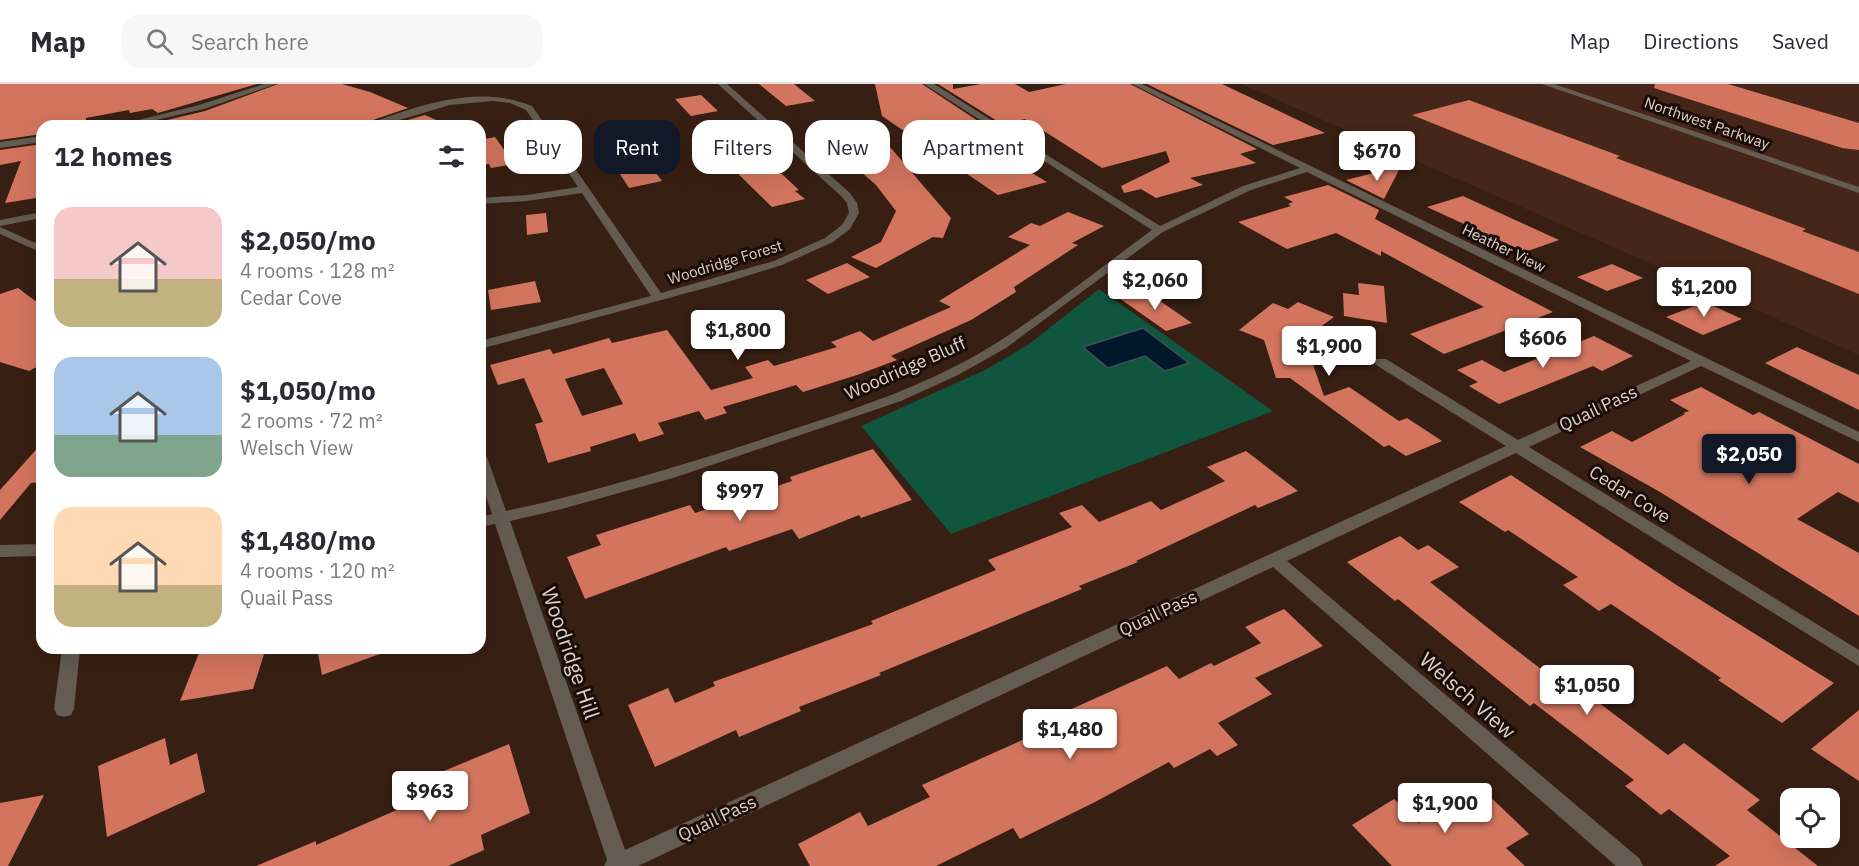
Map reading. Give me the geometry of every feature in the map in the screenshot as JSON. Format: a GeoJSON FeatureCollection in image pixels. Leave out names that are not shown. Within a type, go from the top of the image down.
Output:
{"type":"FeatureCollection","features":[{"type":"Feature","properties":{"kind":"street"},"geometry":{"type":"LineString","coordinates":[[144,120],[191,109],[273,84]]}},
{"type":"Feature","properties":{"kind":"street","name":"Woodridge Forest"},"geometry":{"type":"LineString","coordinates":[[486,343],[747,273],[805,252],[829,240],[846,227],[854,213],[852,203],[846,195],[722,84]]}},
{"type":"Feature","properties":{"kind":"street"},"geometry":{"type":"LineString","coordinates":[[928,84],[1159,230]]}},
{"type":"Feature","properties":{"kind":"street","name":"Heather View"},"geometry":{"type":"LineString","coordinates":[[1136,84],[1859,438]]}},
{"type":"Feature","properties":{"kind":"street","name":"Northwest Parkway"},"geometry":{"type":"LineString","coordinates":[[1546,84],[1859,190]]}},
{"type":"Feature","properties":{"kind":"street"},"geometry":{"type":"LineString","coordinates":[[386,120],[425,105],[449,100],[499,97],[520,101],[529,108],[658,297]]}},
{"type":"Feature","properties":{"kind":"street"},"geometry":{"type":"LineString","coordinates":[[0,145],[36,140]]}},
{"type":"Feature","properties":{"kind":"street","name":"Woodridge Bluff"},"geometry":{"type":"LineString","coordinates":[[486,521],[558,506],[668,475],[896,398],[953,372],[1002,345],[1159,230],[1247,188],[1309,168]]}},
{"type":"Feature","properties":{"kind":"street"},"geometry":{"type":"LineString","coordinates":[[486,201],[527,198],[585,189]]}},
{"type":"Feature","properties":{"kind":"street"},"geometry":{"type":"LineString","coordinates":[[0,223],[36,216]]}},
{"type":"Feature","properties":{"kind":"street"},"geometry":{"type":"LineString","coordinates":[[0,231],[16,236],[36,247]]}},
{"type":"Feature","properties":{"kind":"street","name":"Quail Pass"},"geometry":{"type":"LineString","coordinates":[[617,865],[1701,361]]}},
{"type":"Feature","properties":{"kind":"street","name":"Cedar Cove"},"geometry":{"type":"LineString","coordinates":[[1380,362],[1859,659]]}},
{"type":"Feature","properties":{"kind":"street","name":"Woodridge Hill"},"geometry":{"type":"LineString","coordinates":[[486,474],[617,865]]}},
{"type":"Feature","properties":{"kind":"street"},"geometry":{"type":"LineString","coordinates":[[0,551],[36,550]]}},
{"type":"Feature","properties":{"kind":"street","name":"Welsch View"},"geometry":{"type":"LineString","coordinates":[[1274,559],[1632,866]]}},
{"type":"Feature","properties":{"kind":"street"},"geometry":{"type":"LineString","coordinates":[[64,709],[69,654]]}},
{"type":"Feature","properties":{"kind":"shaded area"},"geometry":{"type":"Polygon","coordinates":[[[1241,84],[1859,84],[1859,355],[1241,84]]]}},
{"type":"Feature","properties":{"kind":"green space"},"geometry":{"type":"Polygon","coordinates":[[[1099,289],[1273,411],[951,534],[861,426],[985,370],[1028,345],[1099,289]]]}},
{"type":"Feature","properties":{"kind":"water"},"geometry":{"type":"Polygon","coordinates":[[[1143,328],[1189,363],[1165,371],[1145,356],[1108,368],[1083,347],[1143,328]]]}},
{"type":"Feature","properties":{"kind":"building"},"geometry":{"type":"Polygon","coordinates":[[[0,84],[257,84],[158,113],[152,109],[130,113],[129,110],[86,118],[86,120],[36,120],[36,135],[0,140],[0,84]]]}},
{"type":"Feature","properties":{"kind":"building"},"geometry":{"type":"Polygon","coordinates":[[[278,84],[342,84],[370,92],[408,108],[373,120],[167,120],[205,111],[278,84]]]}},
{"type":"Feature","properties":{"kind":"building"},"geometry":{"type":"Polygon","coordinates":[[[759,84],[794,84],[815,101],[786,106],[759,84]]]}},
{"type":"Feature","properties":{"kind":"building"},"geometry":{"type":"Polygon","coordinates":[[[875,84],[922,84],[976,120],[902,120],[902,130],[882,116],[875,84]]]}},
{"type":"Feature","properties":{"kind":"building"},"geometry":{"type":"Polygon","coordinates":[[[938,84],[953,84],[953,89],[981,84],[1015,84],[1029,92],[1066,84],[1130,84],[1257,149],[1240,154],[1256,163],[1190,178],[1203,185],[1156,198],[1141,189],[1124,193],[1121,186],[1170,162],[1166,151],[1102,168],[1045,132],[1045,120],[996,120],[938,84]]]}},
{"type":"Feature","properties":{"kind":"building"},"geometry":{"type":"Polygon","coordinates":[[[1147,84],[1222,84],[1325,133],[1273,145],[1147,84]]]}},
{"type":"Feature","properties":{"kind":"building"},"geometry":{"type":"Polygon","coordinates":[[[1655,84],[1728,84],[1859,123],[1859,150],[1842,148],[1654,88],[1655,84]]]}},
{"type":"Feature","properties":{"kind":"building"},"geometry":{"type":"Polygon","coordinates":[[[701,95],[718,111],[691,116],[675,99],[701,95]]]}},
{"type":"Feature","properties":{"kind":"building"},"geometry":{"type":"Polygon","coordinates":[[[1469,100],[1620,156],[1616,158],[1806,229],[1802,231],[1859,252],[1859,294],[1412,115],[1469,100]]]}},
{"type":"Feature","properties":{"kind":"building"},"geometry":{"type":"Polygon","coordinates":[[[425,115],[436,120],[408,120],[425,115]]]}},
{"type":"Feature","properties":{"kind":"building"},"geometry":{"type":"Polygon","coordinates":[[[495,137],[504,150],[504,166],[491,168],[489,164],[486,164],[486,139],[495,137]]]}},
{"type":"Feature","properties":{"kind":"building"},"geometry":{"type":"Polygon","coordinates":[[[36,145],[36,198],[5,203],[21,161],[0,165],[0,150],[36,145]]]}},
{"type":"Feature","properties":{"kind":"building"},"geometry":{"type":"Polygon","coordinates":[[[890,147],[902,161],[902,174],[913,174],[951,218],[943,238],[933,237],[876,268],[851,257],[881,242],[896,211],[876,185],[863,174],[890,174],[890,147]]]}},
{"type":"Feature","properties":{"kind":"building"},"geometry":{"type":"Polygon","coordinates":[[[1401,166],[1384,199],[1346,180],[1401,166]]]}},
{"type":"Feature","properties":{"kind":"building"},"geometry":{"type":"Polygon","coordinates":[[[620,174],[657,174],[662,181],[629,188],[620,174]]]}},
{"type":"Feature","properties":{"kind":"building"},"geometry":{"type":"Polygon","coordinates":[[[738,174],[782,174],[799,190],[795,191],[805,199],[772,207],[738,174]]]}},
{"type":"Feature","properties":{"kind":"building"},"geometry":{"type":"Polygon","coordinates":[[[967,174],[1034,174],[1047,182],[998,195],[967,174]]]}},
{"type":"Feature","properties":{"kind":"building"},"geometry":{"type":"Polygon","coordinates":[[[1328,185],[1379,210],[1375,219],[1553,312],[1444,354],[1410,334],[1484,307],[1381,251],[1381,256],[1336,233],[1287,249],[1238,222],[1291,206],[1288,204],[1293,202],[1284,197],[1328,185]]]}},
{"type":"Feature","properties":{"kind":"building"},"geometry":{"type":"Polygon","coordinates":[[[1463,196],[1559,240],[1525,252],[1427,207],[1463,196]]]}},
{"type":"Feature","properties":{"kind":"building"},"geometry":{"type":"Polygon","coordinates":[[[1068,212],[1104,226],[1072,243],[1078,245],[1014,287],[1016,292],[971,320],[891,356],[897,360],[803,392],[796,385],[723,407],[727,413],[705,420],[699,411],[658,423],[664,434],[639,442],[635,433],[590,447],[591,451],[548,463],[535,424],[543,422],[524,378],[498,385],[490,365],[550,349],[553,354],[609,338],[612,343],[667,330],[711,390],[753,378],[745,367],[768,360],[774,366],[837,347],[831,342],[860,331],[873,341],[951,307],[939,301],[1030,245],[1008,237],[1031,223],[1040,226],[1068,212]],[[604,368],[565,379],[582,416],[623,404],[604,368]]]}},
{"type":"Feature","properties":{"kind":"building"},"geometry":{"type":"Polygon","coordinates":[[[546,213],[548,232],[527,235],[526,215],[546,213]]]}},
{"type":"Feature","properties":{"kind":"building"},"geometry":{"type":"Polygon","coordinates":[[[847,263],[870,277],[828,294],[806,280],[847,263]]]}},
{"type":"Feature","properties":{"kind":"building"},"geometry":{"type":"Polygon","coordinates":[[[1612,264],[1643,278],[1607,291],[1577,277],[1612,264]]]}},
{"type":"Feature","properties":{"kind":"building"},"geometry":{"type":"Polygon","coordinates":[[[535,281],[541,302],[491,310],[488,290],[535,281]]]}},
{"type":"Feature","properties":{"kind":"building"},"geometry":{"type":"Polygon","coordinates":[[[1358,283],[1384,286],[1387,323],[1344,316],[1343,293],[1359,295],[1358,283]]]}},
{"type":"Feature","properties":{"kind":"building"},"geometry":{"type":"Polygon","coordinates":[[[18,288],[36,302],[36,367],[29,371],[0,362],[0,294],[18,288]]]}},
{"type":"Feature","properties":{"kind":"building"},"geometry":{"type":"Polygon","coordinates":[[[1144,290],[1192,323],[1166,331],[1119,298],[1144,290]]]}},
{"type":"Feature","properties":{"kind":"building"},"geometry":{"type":"Polygon","coordinates":[[[1298,302],[1334,317],[1304,339],[1324,396],[1349,387],[1399,421],[1407,418],[1442,441],[1406,456],[1389,445],[1384,447],[1290,378],[1276,378],[1264,340],[1239,330],[1273,303],[1288,309],[1298,302]]]}},
{"type":"Feature","properties":{"kind":"building"},"geometry":{"type":"Polygon","coordinates":[[[1705,302],[1742,319],[1703,335],[1666,317],[1705,302]]]}},
{"type":"Feature","properties":{"kind":"building"},"geometry":{"type":"Polygon","coordinates":[[[1594,336],[1633,356],[1602,371],[1593,366],[1499,404],[1469,386],[1478,382],[1457,370],[1482,360],[1504,372],[1594,336]]]}},
{"type":"Feature","properties":{"kind":"building"},"geometry":{"type":"Polygon","coordinates":[[[1797,347],[1859,375],[1859,410],[1765,363],[1797,347]]]}},
{"type":"Feature","properties":{"kind":"building"},"geometry":{"type":"Polygon","coordinates":[[[1701,387],[1753,415],[1759,412],[1859,464],[1859,503],[1838,492],[1797,519],[1859,553],[1859,616],[1660,492],[1580,447],[1612,431],[1632,442],[1689,411],[1670,400],[1701,387]]]}},
{"type":"Feature","properties":{"kind":"building"},"geometry":{"type":"Polygon","coordinates":[[[873,449],[912,500],[861,518],[859,515],[799,539],[792,529],[729,551],[726,547],[585,599],[567,557],[601,545],[596,535],[690,505],[695,513],[792,481],[790,477],[873,449]]]}},
{"type":"Feature","properties":{"kind":"building"},"geometry":{"type":"Polygon","coordinates":[[[36,450],[36,483],[31,483],[0,520],[0,490],[36,450]]]}},
{"type":"Feature","properties":{"kind":"building"},"geometry":{"type":"Polygon","coordinates":[[[1246,451],[1298,491],[1258,508],[1255,505],[1136,561],[1138,562],[1079,586],[1082,589],[879,673],[881,675],[799,707],[801,711],[739,737],[736,730],[655,767],[628,705],[668,688],[675,703],[715,686],[713,682],[873,624],[871,621],[996,570],[988,560],[1072,527],[1059,513],[1082,505],[1099,522],[1151,501],[1161,510],[1225,481],[1207,467],[1246,451]]]}},
{"type":"Feature","properties":{"kind":"building"},"geometry":{"type":"Polygon","coordinates":[[[1511,475],[1678,586],[1834,683],[1782,723],[1718,680],[1721,678],[1611,604],[1599,611],[1563,585],[1578,577],[1508,530],[1505,532],[1459,502],[1511,475]]]}},
{"type":"Feature","properties":{"kind":"building"},"geometry":{"type":"Polygon","coordinates":[[[1400,536],[1418,550],[1428,545],[1459,567],[1430,582],[1579,698],[1586,693],[1668,755],[1684,743],[1760,800],[1747,810],[1780,836],[1780,848],[1795,848],[1818,866],[1715,866],[1730,856],[1669,809],[1661,815],[1625,786],[1634,780],[1534,703],[1530,706],[1398,599],[1395,601],[1347,562],[1400,536]]]}},
{"type":"Feature","properties":{"kind":"building"},"geometry":{"type":"Polygon","coordinates":[[[1284,609],[1323,646],[1255,678],[1272,694],[1218,723],[1238,745],[1217,756],[1210,749],[1174,768],[1169,762],[1020,839],[1013,828],[936,866],[810,866],[798,844],[860,812],[868,826],[930,797],[922,785],[1029,737],[1033,743],[1073,722],[1065,712],[1167,666],[1179,679],[1211,663],[1214,666],[1261,643],[1245,627],[1284,609]]]}},
{"type":"Feature","properties":{"kind":"building"},"geometry":{"type":"Polygon","coordinates":[[[199,654],[264,654],[253,689],[180,701],[199,654]]]}},
{"type":"Feature","properties":{"kind":"building"},"geometry":{"type":"Polygon","coordinates":[[[318,654],[380,654],[322,675],[318,654]]]}},
{"type":"Feature","properties":{"kind":"building"},"geometry":{"type":"Polygon","coordinates":[[[1859,710],[1859,781],[1811,749],[1859,710]]]}},
{"type":"Feature","properties":{"kind":"building"},"geometry":{"type":"Polygon","coordinates":[[[165,738],[170,765],[197,753],[205,792],[107,837],[98,766],[165,738]]]}},
{"type":"Feature","properties":{"kind":"building"},"geometry":{"type":"Polygon","coordinates":[[[509,744],[530,813],[481,835],[484,850],[448,866],[256,866],[316,841],[316,845],[443,790],[439,773],[509,744]]]}},
{"type":"Feature","properties":{"kind":"building"},"geometry":{"type":"Polygon","coordinates":[[[1480,787],[1529,834],[1506,848],[1525,866],[1392,866],[1352,825],[1394,799],[1419,823],[1480,787]]]}},
{"type":"Feature","properties":{"kind":"building"},"geometry":{"type":"Polygon","coordinates":[[[44,795],[8,866],[0,866],[0,803],[44,795]]]}}]}
